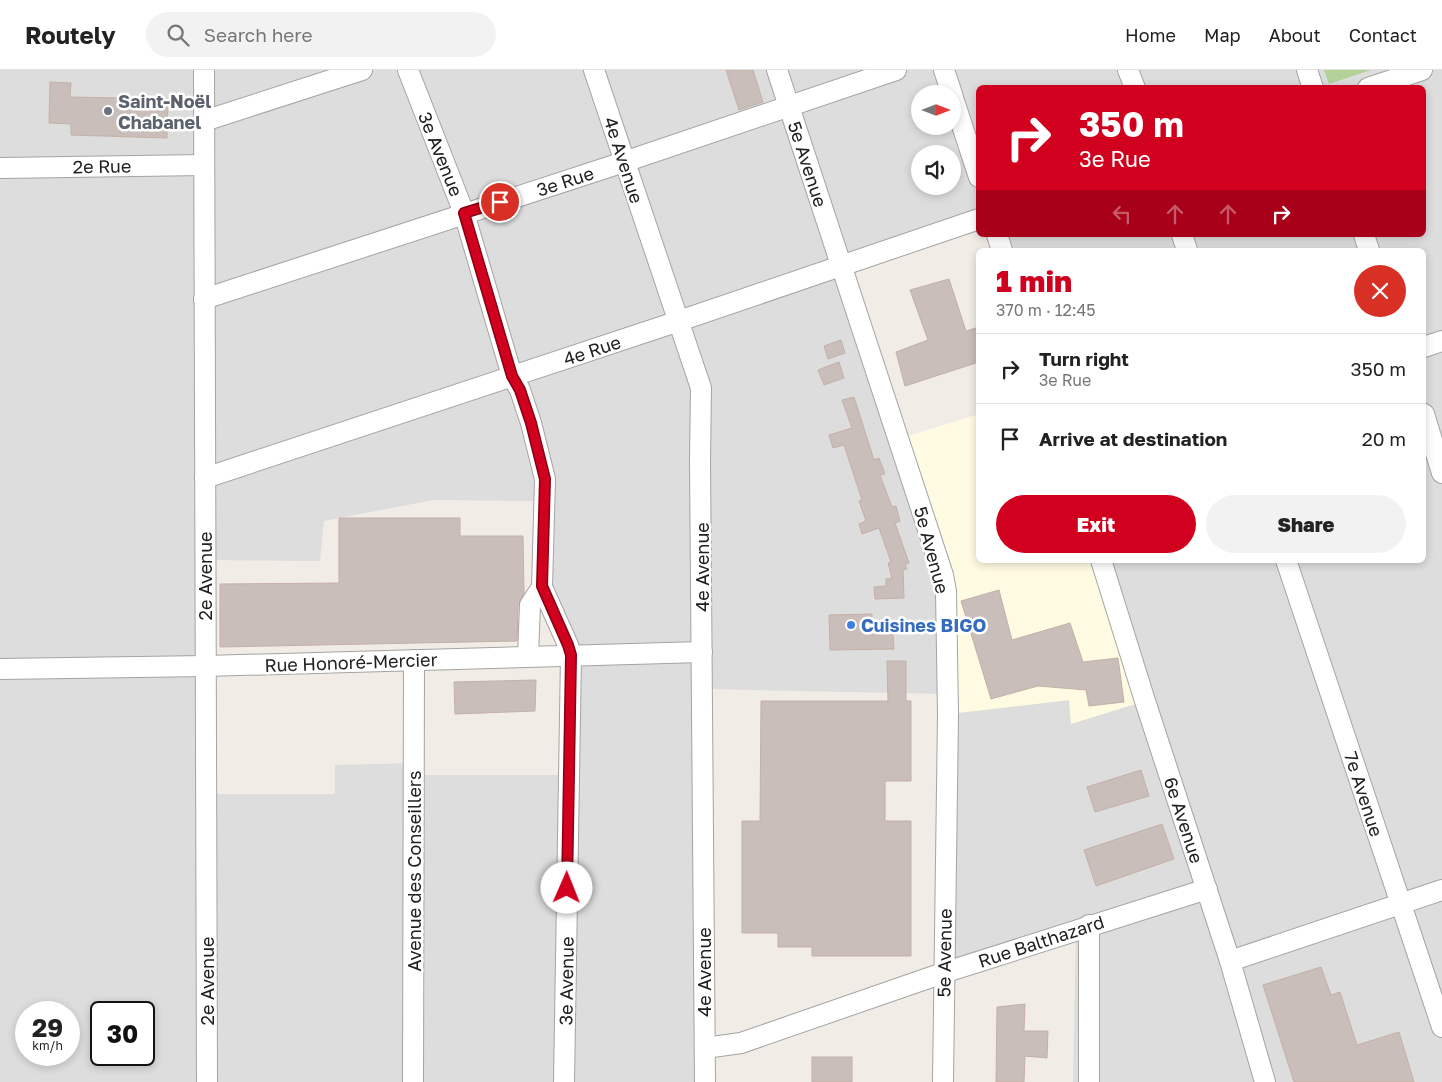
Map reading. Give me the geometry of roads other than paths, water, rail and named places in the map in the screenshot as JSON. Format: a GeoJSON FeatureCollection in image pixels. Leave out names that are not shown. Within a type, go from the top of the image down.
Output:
{"type":"FeatureCollection","features":[{"type":"Feature","properties":{"kind":"street","name":"2e Avenue"},"geometry":{"type":"LineString","coordinates":[[204,70],[207,1082]]}},
{"type":"Feature","properties":{"kind":"street"},"geometry":{"type":"LineString","coordinates":[[204,121],[362,70]]}},
{"type":"Feature","properties":{"kind":"street","name":"3e Avenue"},"geometry":{"type":"LineString","coordinates":[[408,70],[464,213],[512,376],[520,390],[531,423],[545,479],[542,586],[571,655],[564,1082]]}},
{"type":"Feature","properties":{"kind":"street","name":"4e Avenue"},"geometry":{"type":"LineString","coordinates":[[594,70],[701,388],[705,1082]]}},
{"type":"Feature","properties":{"kind":"street","name":"5e Avenue"},"geometry":{"type":"LineString","coordinates":[[777,70],[943,575],[946,606],[948,694],[943,1082]]}},
{"type":"Feature","properties":{"kind":"street","name":"3e Rue"},"geometry":{"type":"LineString","coordinates":[[204,299],[624,162],[896,70]]}},
{"type":"Feature","properties":{"kind":"street"},"geometry":{"type":"LineString","coordinates":[[944,70],[949,85]]}},
{"type":"Feature","properties":{"kind":"street"},"geometry":{"type":"LineString","coordinates":[[1128,70],[1134,85]]}},
{"type":"Feature","properties":{"kind":"street"},"geometry":{"type":"LineString","coordinates":[[1307,70],[1312,85]]}},
{"type":"Feature","properties":{"kind":"street"},"geometry":{"type":"LineString","coordinates":[[1377,85],[1422,70]]}},
{"type":"Feature","properties":{"kind":"street"},"geometry":{"type":"LineString","coordinates":[[961,122],[976,168]]}},
{"type":"Feature","properties":{"kind":"street","name":"2e Rue"},"geometry":{"type":"LineString","coordinates":[[0,168],[204,165]]}},
{"type":"Feature","properties":{"kind":"street","name":"4e Rue"},"geometry":{"type":"LineString","coordinates":[[205,478],[679,321],[976,220]]}},
{"type":"Feature","properties":{"kind":"street"},"geometry":{"type":"LineString","coordinates":[[1426,346],[1442,341]]}},
{"type":"Feature","properties":{"kind":"street"},"geometry":{"type":"LineString","coordinates":[[1426,421],[1442,473]]}},
{"type":"Feature","properties":{"kind":"street","name":"6e Avenue"},"geometry":{"type":"LineString","coordinates":[[1102,563],[1230,961],[1264,1082]]}},
{"type":"Feature","properties":{"kind":"street","name":"7e Avenue"},"geometry":{"type":"LineString","coordinates":[[1287,563],[1442,1027]]}},
{"type":"Feature","properties":{"kind":"street","name":"3e Avenue"},"geometry":{"type":"LineString","coordinates":[[528,656],[530,605],[542,586]]}},
{"type":"Feature","properties":{"kind":"street","name":"Rue Honoré-Mercier"},"geometry":{"type":"LineString","coordinates":[[0,669],[206,666],[702,652]]}},
{"type":"Feature","properties":{"kind":"street","name":"Avenue des Conseillers"},"geometry":{"type":"LineString","coordinates":[[413,1082],[414,660]]}},
{"type":"Feature","properties":{"kind":"street","name":"Rue Balthazard"},"geometry":{"type":"LineString","coordinates":[[705,1048],[741,1043],[943,973],[1207,888]]}},
{"type":"Feature","properties":{"kind":"street"},"geometry":{"type":"LineString","coordinates":[[1230,961],[1442,890]]}},
{"type":"Feature","properties":{"kind":"street"},"geometry":{"type":"LineString","coordinates":[[1089,925],[1089,1082]]}},
{"type":"Feature","properties":{"kind":"place","name":"Saint-Noël Chabanel"},"geometry":{"type":"Point","coordinates":[108,111]}},
{"type":"Feature","properties":{"kind":"place","name":"Cuisines BIGO"},"geometry":{"type":"Point","coordinates":[851,625]}}]}
